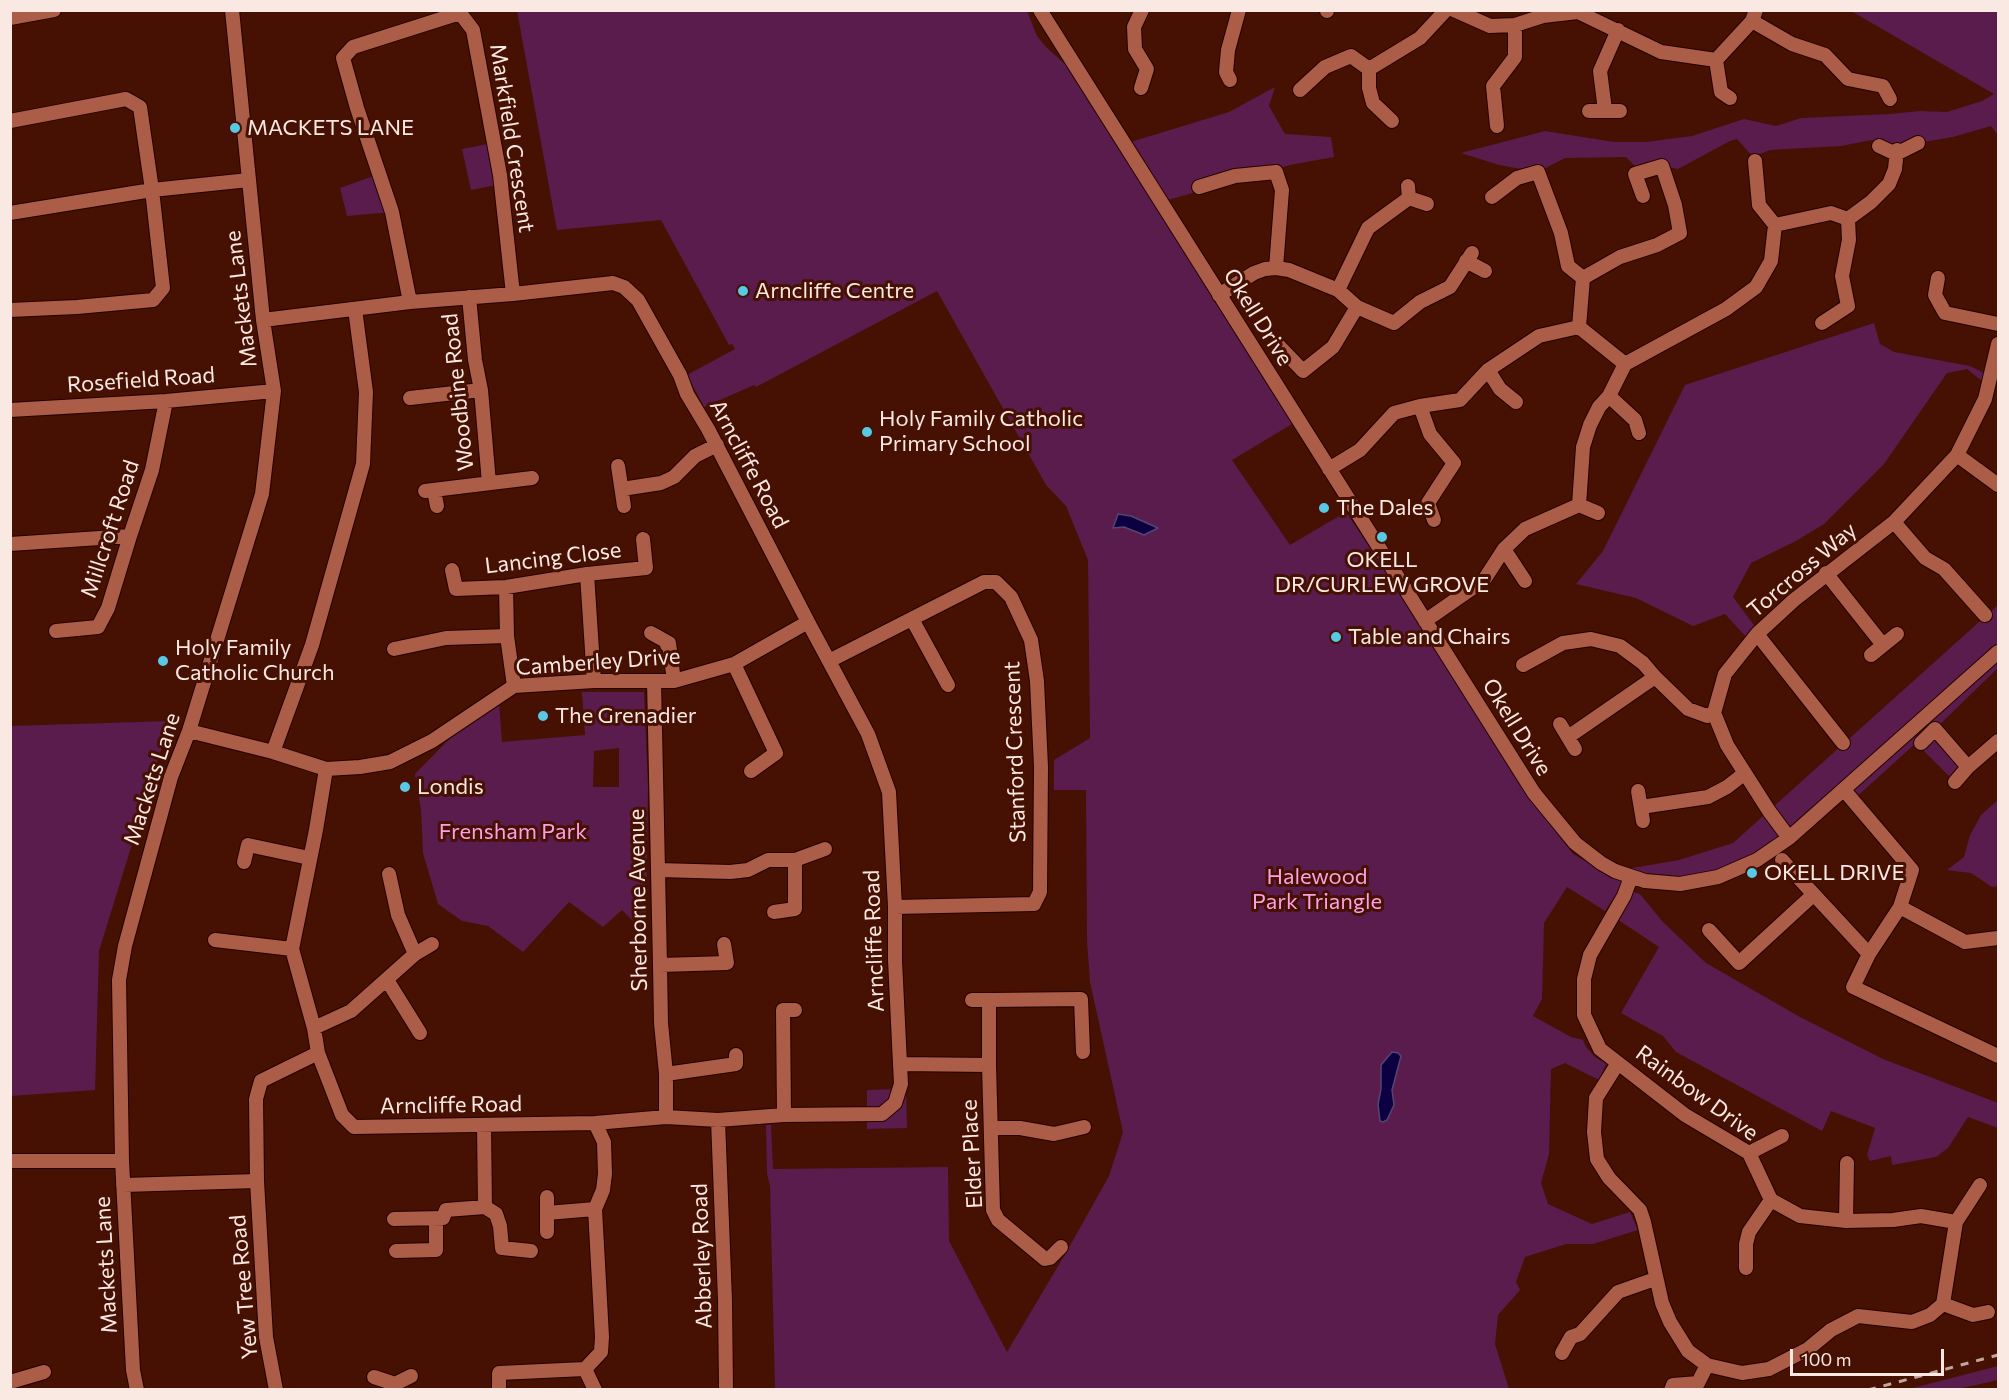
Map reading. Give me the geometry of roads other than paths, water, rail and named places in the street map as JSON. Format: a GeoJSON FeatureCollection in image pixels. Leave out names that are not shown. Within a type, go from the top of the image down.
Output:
{"type":"FeatureCollection","features":[{"type":"Feature","properties":{"kind":"street"},"geometry":{"type":"LineString","coordinates":[[10,18],[54,10]]}},
{"type":"Feature","properties":{"kind":"street","name":"Mackets Lane"},"geometry":{"type":"LineString","coordinates":[[137,1389],[133,1370],[123,1185],[119,981],[125,946],[171,777],[189,732],[262,494],[274,391],[263,320],[232,10]]}},
{"type":"Feature","properties":{"kind":"street"},"geometry":{"type":"LineString","coordinates":[[1141,87],[1147,69],[1135,49],[1134,27],[1142,10]]}},
{"type":"Feature","properties":{"kind":"street"},"geometry":{"type":"LineString","coordinates":[[1230,80],[1226,72],[1228,50],[1239,10]]}},
{"type":"Feature","properties":{"kind":"street"},"geometry":{"type":"LineString","coordinates":[[1369,69],[1420,38],[1446,10]]}},
{"type":"Feature","properties":{"kind":"street"},"geometry":{"type":"LineString","coordinates":[[1454,10],[1490,26],[1515,25],[1543,16],[1579,11],[1661,52],[1716,60]]}},
{"type":"Feature","properties":{"kind":"street","name":"Okell Drive"},"geometry":{"type":"LineString","coordinates":[[1043,12],[1534,793],[1575,843],[1601,863],[1631,877],[1680,884],[1718,878],[1757,860],[1789,838],[1997,655]]}},
{"type":"Feature","properties":{"kind":"street","name":"Markfield Crescent"},"geometry":{"type":"LineString","coordinates":[[410,302],[392,212],[357,108],[343,58],[352,47],[460,13],[473,30],[500,175],[513,294]]}},
{"type":"Feature","properties":{"kind":"street"},"geometry":{"type":"LineString","coordinates":[[1730,98],[1721,92],[1716,60],[1754,16],[1792,44],[1825,55],[1848,79],[1883,86],[1890,99]]}},
{"type":"Feature","properties":{"kind":"street"},"geometry":{"type":"LineString","coordinates":[[1497,126],[1494,86],[1515,57],[1515,25]]}},
{"type":"Feature","properties":{"kind":"street"},"geometry":{"type":"LineString","coordinates":[[1605,110],[1600,71],[1618,30]]}},
{"type":"Feature","properties":{"kind":"street"},"geometry":{"type":"LineString","coordinates":[[1300,90],[1325,67],[1351,56],[1369,69]]}},
{"type":"Feature","properties":{"kind":"street"},"geometry":{"type":"LineString","coordinates":[[1369,69],[1369,88],[1374,103],[1392,121]]}},
{"type":"Feature","properties":{"kind":"street"},"geometry":{"type":"LineString","coordinates":[[10,121],[126,99],[140,107],[163,288],[153,300],[10,310]]}},
{"type":"Feature","properties":{"kind":"street"},"geometry":{"type":"LineString","coordinates":[[1589,111],[1620,111]]}},
{"type":"Feature","properties":{"kind":"street"},"geometry":{"type":"LineString","coordinates":[[1879,146],[1897,152],[1918,143]]}},
{"type":"Feature","properties":{"kind":"street"},"geometry":{"type":"LineString","coordinates":[[1848,219],[1871,202],[1889,184],[1895,169],[1897,152]]}},
{"type":"Feature","properties":{"kind":"street"},"geometry":{"type":"LineString","coordinates":[[1579,505],[1583,447],[1590,425],[1599,407],[1609,396],[1625,364],[1726,309],[1755,286],[1771,261],[1775,225],[1760,205],[1755,161]]}},
{"type":"Feature","properties":{"kind":"street"},"geometry":{"type":"LineString","coordinates":[[1582,278],[1620,257],[1657,245],[1680,233],[1675,205],[1662,166],[1635,174],[1643,196]]}},
{"type":"Feature","properties":{"kind":"street"},"geometry":{"type":"LineString","coordinates":[[1199,187],[1235,176],[1276,172],[1282,190],[1276,268]]}},
{"type":"Feature","properties":{"kind":"street"},"geometry":{"type":"LineString","coordinates":[[1492,197],[1517,178],[1538,172],[1561,233],[1568,266],[1582,278]]}},
{"type":"Feature","properties":{"kind":"street"},"geometry":{"type":"LineString","coordinates":[[10,213],[152,190],[249,180]]}},
{"type":"Feature","properties":{"kind":"street"},"geometry":{"type":"LineString","coordinates":[[1338,290],[1368,228],[1409,192],[1427,204]]}},
{"type":"Feature","properties":{"kind":"street"},"geometry":{"type":"LineString","coordinates":[[1775,225],[1831,213],[1848,219]]}},
{"type":"Feature","properties":{"kind":"street"},"geometry":{"type":"LineString","coordinates":[[1822,323],[1852,309],[1842,276],[1850,240],[1848,219]]}},
{"type":"Feature","properties":{"kind":"street"},"geometry":{"type":"LineString","coordinates":[[1219,295],[1254,273],[1265,269],[1289,270],[1338,290],[1357,307],[1394,323],[1420,302],[1450,287],[1469,257],[1485,271]]}},
{"type":"Feature","properties":{"kind":"street"},"geometry":{"type":"LineString","coordinates":[[1580,327],[1582,278]]}},
{"type":"Feature","properties":{"kind":"street"},"geometry":{"type":"LineString","coordinates":[[1938,278],[1935,295],[1946,313],[1998,324]]}},
{"type":"Feature","properties":{"kind":"street","name":"Arncliffe Road"},"geometry":{"type":"LineString","coordinates":[[263,320],[410,302],[513,294],[604,283],[624,287],[638,300],[680,375],[687,394],[717,445],[868,734],[889,792],[901,1084],[895,1103],[882,1114],[784,1115],[718,1120],[666,1117],[595,1123],[354,1127],[342,1114],[318,1053],[314,1028],[292,949],[326,768]]}},
{"type":"Feature","properties":{"kind":"street","name":"Woodbine Road"},"geometry":{"type":"LineString","coordinates":[[469,297],[475,360],[481,390],[489,483]]}},
{"type":"Feature","properties":{"kind":"street"},"geometry":{"type":"LineString","coordinates":[[1279,346],[1303,377],[1333,347],[1357,307]]}},
{"type":"Feature","properties":{"kind":"street"},"geometry":{"type":"LineString","coordinates":[[273,752],[312,645],[363,464],[366,392],[355,309]]}},
{"type":"Feature","properties":{"kind":"street"},"geometry":{"type":"LineString","coordinates":[[1580,327],[1625,364]]}},
{"type":"Feature","properties":{"kind":"street"},"geometry":{"type":"LineString","coordinates":[[1329,469],[1360,450],[1394,413],[1420,406],[1460,400],[1488,370],[1539,336],[1580,327]]}},
{"type":"Feature","properties":{"kind":"street","name":"Torcross Way"},"geometry":{"type":"LineString","coordinates":[[1714,713],[1725,674],[1757,634],[1826,573],[1894,522],[1957,455],[1985,399],[1998,344]]}},
{"type":"Feature","properties":{"kind":"street"},"geometry":{"type":"LineString","coordinates":[[1488,370],[1500,389],[1516,402]]}},
{"type":"Feature","properties":{"kind":"street"},"geometry":{"type":"LineString","coordinates":[[410,397],[481,390]]}},
{"type":"Feature","properties":{"kind":"street","name":"Rosefield Road"},"geometry":{"type":"LineString","coordinates":[[10,410],[166,401],[274,391]]}},
{"type":"Feature","properties":{"kind":"street"},"geometry":{"type":"LineString","coordinates":[[1609,396],[1635,420],[1639,433]]}},
{"type":"Feature","properties":{"kind":"street","name":"Millcroft Road"},"geometry":{"type":"LineString","coordinates":[[56,631],[98,627],[108,608],[152,470],[166,401]]}},
{"type":"Feature","properties":{"kind":"street"},"geometry":{"type":"LineString","coordinates":[[1420,406],[1430,434],[1454,463],[1428,503],[1434,520]]}},
{"type":"Feature","properties":{"kind":"street"},"geometry":{"type":"LineString","coordinates":[[622,489],[661,483],[674,477],[695,456],[717,445]]}},
{"type":"Feature","properties":{"kind":"street"},"geometry":{"type":"LineString","coordinates":[[1957,455],[1998,485]]}},
{"type":"Feature","properties":{"kind":"street"},"geometry":{"type":"LineString","coordinates":[[618,466],[624,506]]}},
{"type":"Feature","properties":{"kind":"street"},"geometry":{"type":"LineString","coordinates":[[437,506],[430,490],[532,478]]}},
{"type":"Feature","properties":{"kind":"street"},"geometry":{"type":"LineString","coordinates":[[1425,621],[1484,580],[1504,549],[1525,529],[1579,505],[1598,513]]}},
{"type":"Feature","properties":{"kind":"street"},"geometry":{"type":"LineString","coordinates":[[1894,522],[1925,558],[1944,569],[1985,615]]}},
{"type":"Feature","properties":{"kind":"street"},"geometry":{"type":"LineString","coordinates":[[10,544],[130,536]]}},
{"type":"Feature","properties":{"kind":"street","name":"Lancing Close"},"geometry":{"type":"LineString","coordinates":[[452,570],[456,589],[506,587],[587,574],[646,568],[643,539]]}},
{"type":"Feature","properties":{"kind":"street"},"geometry":{"type":"LineString","coordinates":[[1504,549],[1525,581]]}},
{"type":"Feature","properties":{"kind":"street"},"geometry":{"type":"LineString","coordinates":[[1826,573],[1883,645]]}},
{"type":"Feature","properties":{"kind":"street"},"geometry":{"type":"LineString","coordinates":[[587,574],[594,681]]}},
{"type":"Feature","properties":{"kind":"street","name":"Stanford Crescent"},"geometry":{"type":"LineString","coordinates":[[829,661],[984,582],[996,582],[1011,597],[1030,640],[1037,681],[1041,767],[1040,892],[1034,904],[895,907]]}},
{"type":"Feature","properties":{"kind":"street"},"geometry":{"type":"LineString","coordinates":[[506,587],[507,636],[514,686]]}},
{"type":"Feature","properties":{"kind":"street"},"geometry":{"type":"LineString","coordinates":[[912,619],[948,685]]}},
{"type":"Feature","properties":{"kind":"street","name":"Camberley Drive"},"geometry":{"type":"LineString","coordinates":[[189,732],[273,752],[326,768],[360,767],[390,762],[432,741],[514,686],[594,681],[674,681],[734,664],[808,622]]}},
{"type":"Feature","properties":{"kind":"street"},"geometry":{"type":"LineString","coordinates":[[651,633],[668,644],[674,681]]}},
{"type":"Feature","properties":{"kind":"street"},"geometry":{"type":"LineString","coordinates":[[1757,634],[1843,743]]}},
{"type":"Feature","properties":{"kind":"street"},"geometry":{"type":"LineString","coordinates":[[1871,655],[1897,634]]}},
{"type":"Feature","properties":{"kind":"street"},"geometry":{"type":"LineString","coordinates":[[394,649],[446,638],[507,636]]}},
{"type":"Feature","properties":{"kind":"street"},"geometry":{"type":"LineString","coordinates":[[1523,665],[1563,643],[1591,639],[1620,646],[1643,663],[1688,709],[1707,716],[1714,713],[1727,746],[1789,838]]}},
{"type":"Feature","properties":{"kind":"street"},"geometry":{"type":"LineString","coordinates":[[734,664],[776,753],[751,771]]}},
{"type":"Feature","properties":{"kind":"street"},"geometry":{"type":"LineString","coordinates":[[1560,724],[1571,743],[1655,677]]}},
{"type":"Feature","properties":{"kind":"street","name":"Sherborne Avenue"},"geometry":{"type":"LineString","coordinates":[[654,681],[666,1117]]}},
{"type":"Feature","properties":{"kind":"street"},"geometry":{"type":"LineString","coordinates":[[1921,743],[1935,729],[1968,766]]}},
{"type":"Feature","properties":{"kind":"street"},"geometry":{"type":"LineString","coordinates":[[1955,782],[1968,766],[1998,741]]}},
{"type":"Feature","properties":{"kind":"street"},"geometry":{"type":"LineString","coordinates":[[1641,807],[1708,796],[1727,787],[1745,773]]}},
{"type":"Feature","properties":{"kind":"street"},"geometry":{"type":"LineString","coordinates":[[1844,790],[1912,870],[1899,907],[1869,954],[1853,987],[1998,1056]]}},
{"type":"Feature","properties":{"kind":"street"},"geometry":{"type":"LineString","coordinates":[[1638,791],[1643,821]]}},
{"type":"Feature","properties":{"kind":"street"},"geometry":{"type":"LineString","coordinates":[[244,862],[248,845],[309,858]]}},
{"type":"Feature","properties":{"kind":"street"},"geometry":{"type":"LineString","coordinates":[[659,870],[730,872],[748,870],[768,860],[795,860],[825,849]]}},
{"type":"Feature","properties":{"kind":"street"},"geometry":{"type":"LineString","coordinates":[[774,912],[795,909],[795,860]]}},
{"type":"Feature","properties":{"kind":"street"},"geometry":{"type":"LineString","coordinates":[[1782,860],[1869,954]]}},
{"type":"Feature","properties":{"kind":"street"},"geometry":{"type":"LineString","coordinates":[[389,874],[398,915],[415,954]]}},
{"type":"Feature","properties":{"kind":"street","name":"Rainbow Drive"},"geometry":{"type":"LineString","coordinates":[[1631,877],[1624,896],[1590,955],[1584,978],[1584,1015],[1600,1049],[1685,1115],[1749,1153],[1771,1200]]}},
{"type":"Feature","properties":{"kind":"street"},"geometry":{"type":"LineString","coordinates":[[1709,930],[1739,963],[1813,896]]}},
{"type":"Feature","properties":{"kind":"street"},"geometry":{"type":"LineString","coordinates":[[1899,907],[1965,942],[1998,938]]}},
{"type":"Feature","properties":{"kind":"street"},"geometry":{"type":"LineString","coordinates":[[215,940],[292,949]]}},
{"type":"Feature","properties":{"kind":"street"},"geometry":{"type":"LineString","coordinates":[[314,1028],[351,1011],[415,954],[432,944]]}},
{"type":"Feature","properties":{"kind":"street"},"geometry":{"type":"LineString","coordinates":[[660,964],[727,963],[724,944]]}},
{"type":"Feature","properties":{"kind":"street"},"geometry":{"type":"LineString","coordinates":[[387,980],[420,1033]]}},
{"type":"Feature","properties":{"kind":"street"},"geometry":{"type":"LineString","coordinates":[[972,1000],[1081,999],[1083,1052]]}},
{"type":"Feature","properties":{"kind":"street","name":"Elder Place"},"geometry":{"type":"LineString","coordinates":[[989,1000],[993,1210],[998,1220],[1043,1257]]}},
{"type":"Feature","properties":{"kind":"street"},"geometry":{"type":"LineString","coordinates":[[784,1115],[783,1010],[795,1010]]}},
{"type":"Feature","properties":{"kind":"street","name":"Yew Tree Road"},"geometry":{"type":"LineString","coordinates":[[276,1389],[266,1337],[257,1181],[256,1099],[261,1081],[318,1053]]}},
{"type":"Feature","properties":{"kind":"street"},"geometry":{"type":"LineString","coordinates":[[666,1074],[736,1064],[736,1055]]}},
{"type":"Feature","properties":{"kind":"street"},"geometry":{"type":"LineString","coordinates":[[1618,1063],[1596,1098],[1594,1132],[1597,1159],[1609,1178],[1640,1210],[1662,1303],[1688,1351],[1707,1365],[1742,1373],[1769,1369],[1808,1349],[1831,1330],[1858,1316],[1912,1322],[1930,1315],[1943,1304],[1956,1222],[1980,1185]]}},
{"type":"Feature","properties":{"kind":"street"},"geometry":{"type":"LineString","coordinates":[[900,1064],[989,1065]]}},
{"type":"Feature","properties":{"kind":"street","name":"Abberley Road"},"geometry":{"type":"LineString","coordinates":[[718,1120],[726,1389]]}},
{"type":"Feature","properties":{"kind":"street"},"geometry":{"type":"LineString","coordinates":[[499,1389],[499,1373],[585,1369],[601,1352],[595,1209],[603,1190],[606,1174],[604,1142],[595,1123]]}},
{"type":"Feature","properties":{"kind":"street"},"geometry":{"type":"LineString","coordinates":[[484,1125],[485,1207]]}},
{"type":"Feature","properties":{"kind":"street"},"geometry":{"type":"LineString","coordinates":[[990,1128],[1020,1128],[1054,1134],[1084,1127]]}},
{"type":"Feature","properties":{"kind":"street"},"geometry":{"type":"LineString","coordinates":[[1749,1153],[1782,1136]]}},
{"type":"Feature","properties":{"kind":"street"},"geometry":{"type":"LineString","coordinates":[[10,1161],[122,1161]]}},
{"type":"Feature","properties":{"kind":"street"},"geometry":{"type":"LineString","coordinates":[[1846,1163],[1846,1221]]}},
{"type":"Feature","properties":{"kind":"street","name":"Yew Tree Road"},"geometry":{"type":"LineString","coordinates":[[123,1185],[257,1181]]}},
{"type":"Feature","properties":{"kind":"street"},"geometry":{"type":"LineString","coordinates":[[547,1197],[547,1232]]}},
{"type":"Feature","properties":{"kind":"street"},"geometry":{"type":"LineString","coordinates":[[1746,1268],[1746,1244],[1749,1232],[1771,1200],[1800,1216],[1846,1221],[1893,1220],[1921,1216],[1956,1222]]}},
{"type":"Feature","properties":{"kind":"street"},"geometry":{"type":"LineString","coordinates":[[394,1219],[443,1218],[446,1210],[485,1207],[496,1214],[500,1226],[502,1248],[531,1251]]}},
{"type":"Feature","properties":{"kind":"street"},"geometry":{"type":"LineString","coordinates":[[547,1213],[595,1209]]}},
{"type":"Feature","properties":{"kind":"street"},"geometry":{"type":"LineString","coordinates":[[396,1251],[436,1250],[436,1218]]}},
{"type":"Feature","properties":{"kind":"street"},"geometry":{"type":"LineString","coordinates":[[1046,1273],[1043,1257],[1050,1258],[1061,1247]]}},
{"type":"Feature","properties":{"kind":"street"},"geometry":{"type":"LineString","coordinates":[[1562,1353],[1571,1337],[1580,1334],[1618,1292],[1655,1279]]}},
{"type":"Feature","properties":{"kind":"street"},"geometry":{"type":"LineString","coordinates":[[1943,1304],[1973,1315],[1988,1312]]}},
{"type":"Feature","properties":{"kind":"street"},"geometry":{"type":"LineString","coordinates":[[1671,1389],[1673,1384],[1698,1383],[1707,1365]]}},
{"type":"Feature","properties":{"kind":"street"},"geometry":{"type":"LineString","coordinates":[[585,1369],[595,1389]]}},
{"type":"Feature","properties":{"kind":"street"},"geometry":{"type":"LineString","coordinates":[[10,1382],[44,1371]]}},
{"type":"Feature","properties":{"kind":"street"},"geometry":{"type":"LineString","coordinates":[[374,1377],[395,1387],[411,1376]]}},
{"type":"Feature","properties":{"kind":"railway"},"geometry":{"type":"LineString","coordinates":[[1868,1390],[1998,1355]]}},
{"type":"Feature","properties":{"kind":"place","name":"MACKETS LANE"},"geometry":{"type":"Point","coordinates":[235,128]}},
{"type":"Feature","properties":{"kind":"place","name":"Arncliffe Centre"},"geometry":{"type":"Point","coordinates":[743,291]}},
{"type":"Feature","properties":{"kind":"place","name":"Holy Family Catholic Primary School"},"geometry":{"type":"Point","coordinates":[867,432]}},
{"type":"Feature","properties":{"kind":"place","name":"The Dales"},"geometry":{"type":"Point","coordinates":[1324,508]}},
{"type":"Feature","properties":{"kind":"place","name":"OKELL DR/CURLEW GROVE"},"geometry":{"type":"Point","coordinates":[1382,537]}},
{"type":"Feature","properties":{"kind":"place","name":"Table and Chairs"},"geometry":{"type":"Point","coordinates":[1336,637]}},
{"type":"Feature","properties":{"kind":"place","name":"Holy Family Catholic Church"},"geometry":{"type":"Point","coordinates":[163,661]}},
{"type":"Feature","properties":{"kind":"place","name":"The Grenadier"},"geometry":{"type":"Point","coordinates":[543,716]}},
{"type":"Feature","properties":{"kind":"place","name":"Londis"},"geometry":{"type":"Point","coordinates":[405,787]}},
{"type":"Feature","properties":{"kind":"place","name":"OKELL DRIVE"},"geometry":{"type":"Point","coordinates":[1752,873]}},
{"type":"Feature","properties":{"kind":"park label","name":"Frensham Park"},"geometry":{"type":"Point","coordinates":[513,832]}},
{"type":"Feature","properties":{"kind":"park label","name":"Halewood Park Triangle"},"geometry":{"type":"Point","coordinates":[1317,890]}}]}
